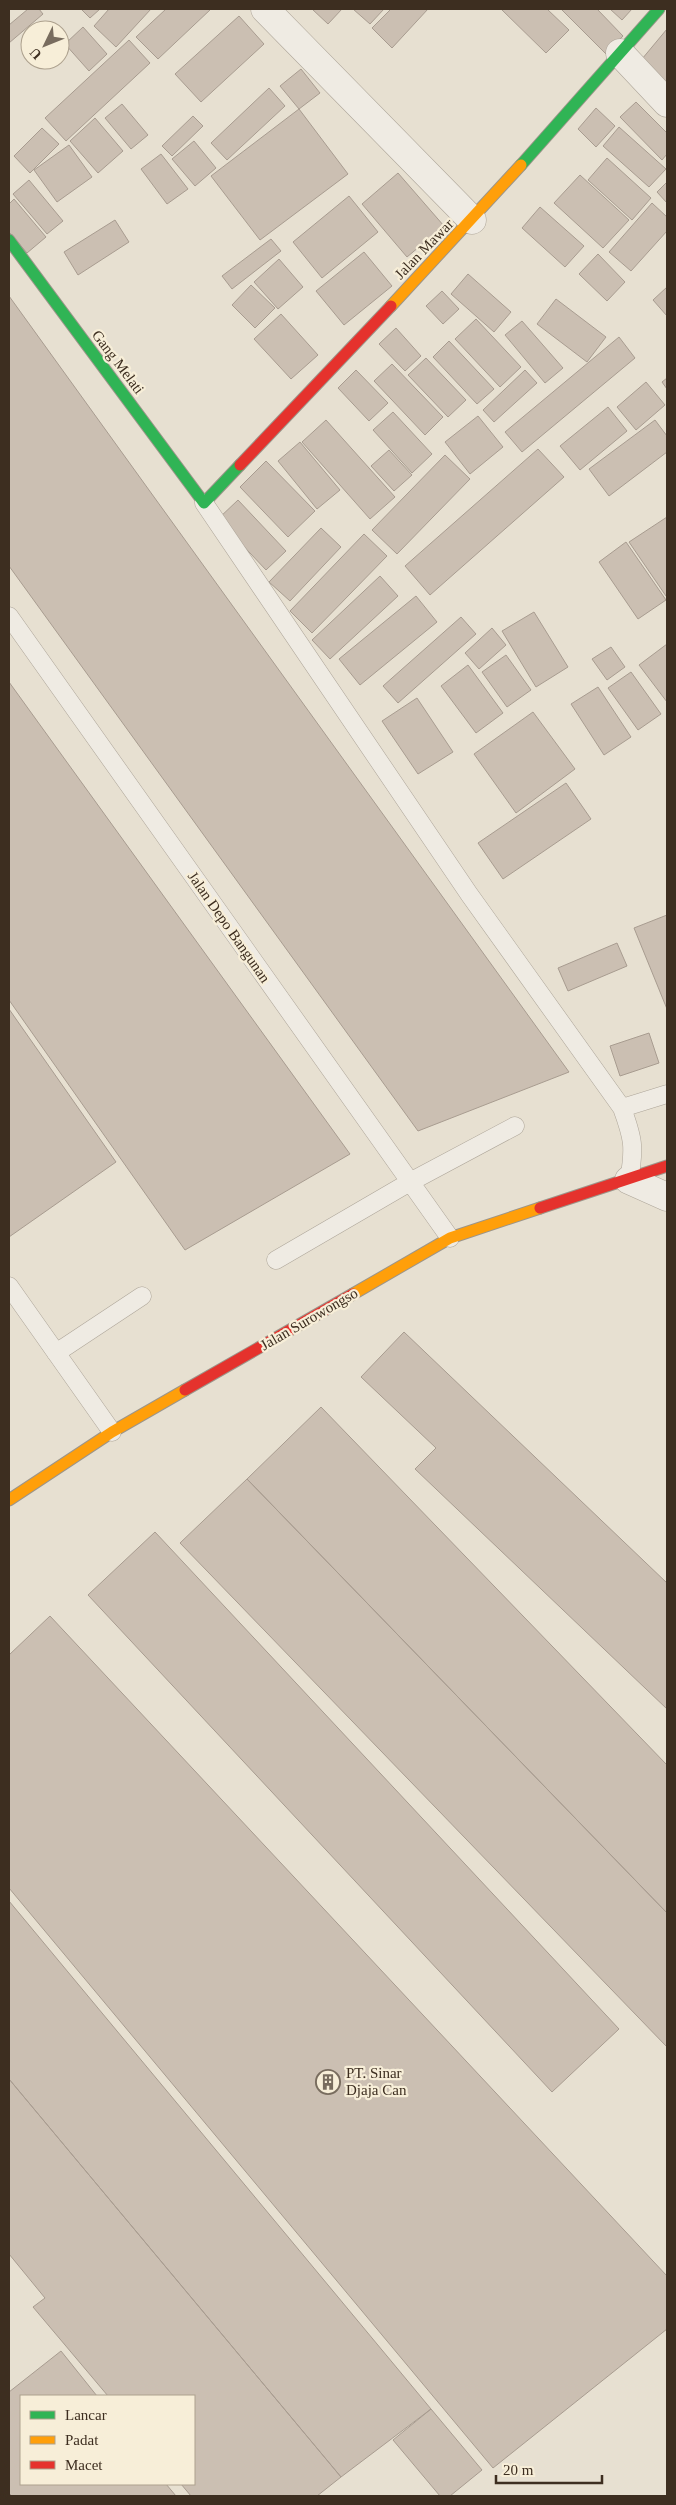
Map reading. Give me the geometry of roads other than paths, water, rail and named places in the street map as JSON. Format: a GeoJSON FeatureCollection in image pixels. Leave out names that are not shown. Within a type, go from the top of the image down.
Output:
{"type":"FeatureCollection","features":[{"type":"Feature","properties":{"kind":"street"},"geometry":{"type":"LineString","coordinates":[[265,9],[472,220]]}},
{"type":"Feature","properties":{"kind":"street","name":"Jalan Mawar"},"geometry":{"type":"LineString","coordinates":[[204,503],[472,220],[659,9]]}},
{"type":"Feature","properties":{"kind":"street"},"geometry":{"type":"LineString","coordinates":[[620,53],[667,103]]}},
{"type":"Feature","properties":{"kind":"street","name":"Gang Melati"},"geometry":{"type":"LineString","coordinates":[[9,240],[204,503]]}},
{"type":"Feature","properties":{"kind":"street","name":"Jalan Surowongso"},"geometry":{"type":"LineString","coordinates":[[9,1500],[112,1432],[450,1238],[667,1166]]}},
{"type":"Feature","properties":{"kind":"street"},"geometry":{"type":"LineString","coordinates":[[629,1180],[667,1197]]}},
{"type":"Feature","properties":{"kind":"lane"},"geometry":{"type":"LineString","coordinates":[[204,503],[469,894],[622,1108],[633,1137],[634,1155],[629,1180]]}},
{"type":"Feature","properties":{"kind":"lane","name":"Jalan Depo Bangunan"},"geometry":{"type":"LineString","coordinates":[[9,616],[450,1238]]}},
{"type":"Feature","properties":{"kind":"lane"},"geometry":{"type":"LineString","coordinates":[[622,1108],[667,1094]]}},
{"type":"Feature","properties":{"kind":"lane"},"geometry":{"type":"LineString","coordinates":[[276,1260],[410,1182],[515,1126]]}},
{"type":"Feature","properties":{"kind":"lane"},"geometry":{"type":"LineString","coordinates":[[9,1286],[112,1432]]}},
{"type":"Feature","properties":{"kind":"lane"},"geometry":{"type":"LineString","coordinates":[[56,1353],[142,1296]]}},
{"type":"Feature","properties":{"kind":"place","name":"PT. Sinar Djaja Can"},"geometry":{"type":"Point","coordinates":[328,2082]}}]}
